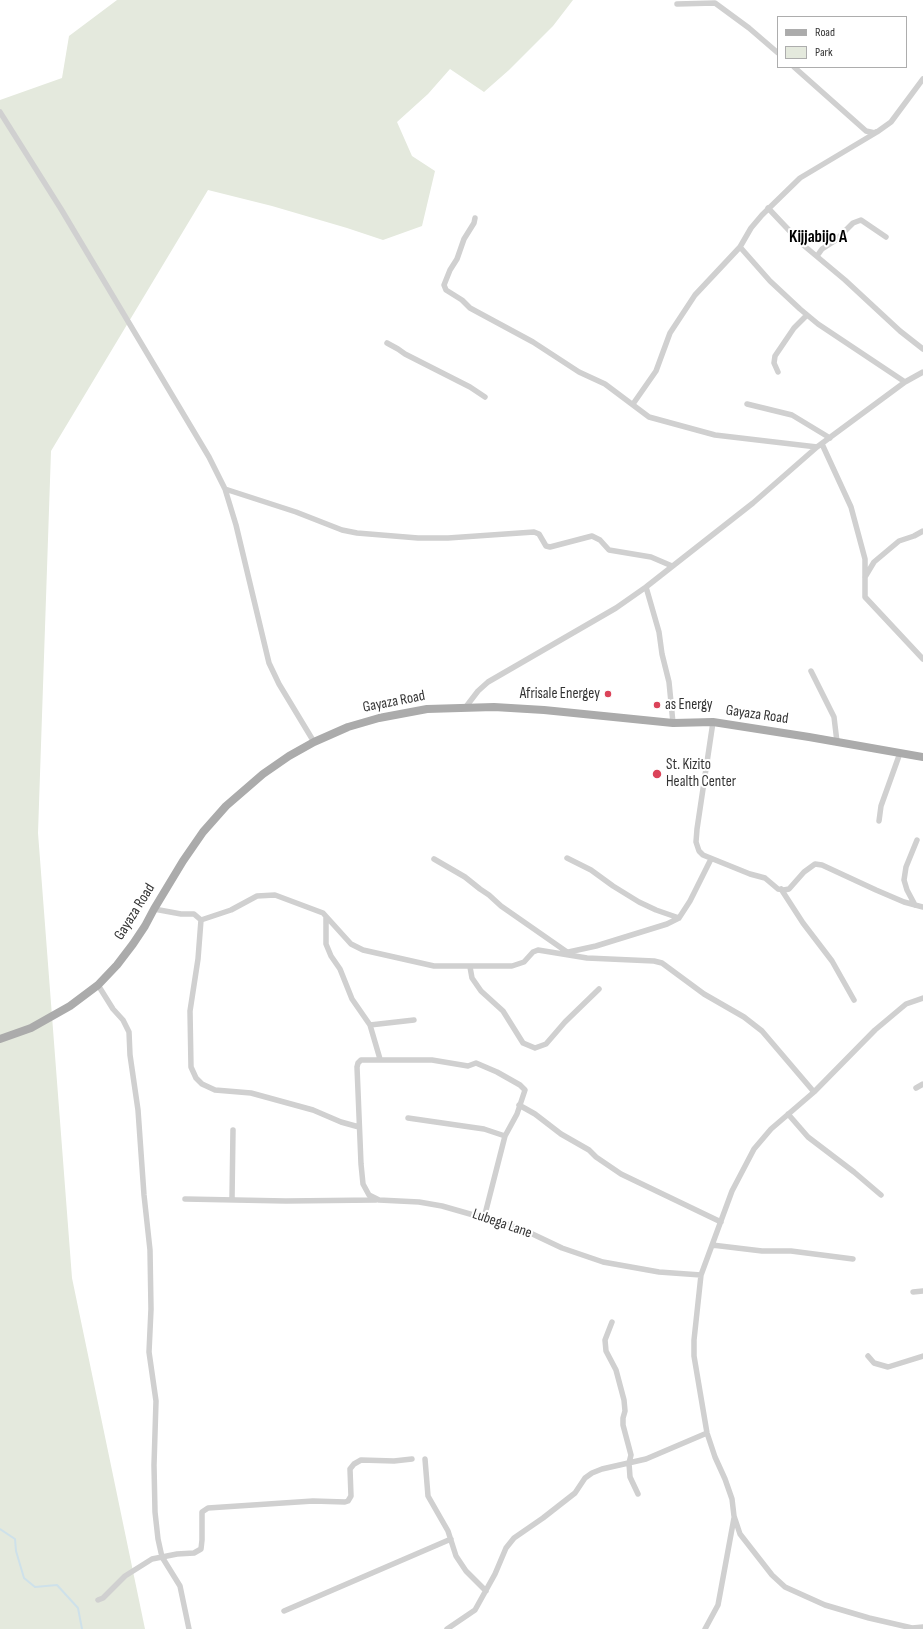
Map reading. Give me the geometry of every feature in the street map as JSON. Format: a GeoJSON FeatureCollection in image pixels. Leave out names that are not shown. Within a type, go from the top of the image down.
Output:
{"type":"FeatureCollection","features":[{"type":"Feature","properties":{"kind":"main road","name":"Gayaza Road"},"geometry":{"type":"LineString","coordinates":[[0,1039],[31,1028],[70,1006],[98,985],[117,965],[133,944],[182,861],[203,832],[226,806],[263,774],[289,756],[314,742],[348,727],[392,715],[427,709],[494,707],[544,710],[673,723],[713,722],[923,757]]}},
{"type":"Feature","properties":{"kind":"street"},"geometry":{"type":"LineString","coordinates":[[677,4],[715,3],[749,28],[777,52]]}},
{"type":"Feature","properties":{"kind":"street"},"geometry":{"type":"LineString","coordinates":[[795,68],[866,131],[875,133],[891,122]]}},
{"type":"Feature","properties":{"kind":"street"},"geometry":{"type":"LineString","coordinates":[[633,404],[656,371],[670,333],[695,295],[740,247],[751,228],[768,208],[800,178],[891,122],[923,79]]}},
{"type":"Feature","properties":{"kind":"street"},"geometry":{"type":"LineString","coordinates":[[0,112],[61,209],[205,450],[225,489],[248,573],[269,663],[279,684],[314,742]]}},
{"type":"Feature","properties":{"kind":"street"},"geometry":{"type":"LineString","coordinates":[[768,208],[792,235],[900,331],[923,349]]}},
{"type":"Feature","properties":{"kind":"street"},"geometry":{"type":"LineString","coordinates":[[475,218],[474,223],[464,239],[457,260],[444,285],[446,290],[480,314],[533,342],[579,372],[605,384],[649,417],[715,435],[820,446]]}},
{"type":"Feature","properties":{"kind":"street"},"geometry":{"type":"LineString","coordinates":[[816,256],[822,249],[836,240],[854,223],[861,220],[886,236]]}},
{"type":"Feature","properties":{"kind":"street"},"geometry":{"type":"LineString","coordinates":[[740,247],[770,280],[807,315],[905,382]]}},
{"type":"Feature","properties":{"kind":"street"},"geometry":{"type":"LineString","coordinates":[[778,372],[774,363],[775,356],[794,328],[807,315]]}},
{"type":"Feature","properties":{"kind":"street"},"geometry":{"type":"LineString","coordinates":[[387,343],[405,354],[470,387],[485,397]]}},
{"type":"Feature","properties":{"kind":"street"},"geometry":{"type":"LineString","coordinates":[[465,708],[478,691],[488,682],[616,608],[646,587],[754,503],[830,438],[905,382],[923,372]]}},
{"type":"Feature","properties":{"kind":"street"},"geometry":{"type":"LineString","coordinates":[[747,404],[792,415],[830,438]]}},
{"type":"Feature","properties":{"kind":"street"},"geometry":{"type":"LineString","coordinates":[[820,446],[851,507],[865,559],[865,597],[923,659]]}},
{"type":"Feature","properties":{"kind":"street"},"geometry":{"type":"LineString","coordinates":[[225,489],[296,512],[342,530],[357,533],[418,538],[448,538],[534,532],[539,534],[546,546],[550,547],[592,536],[600,540],[609,550],[651,557],[672,566]]}},
{"type":"Feature","properties":{"kind":"street"},"geometry":{"type":"LineString","coordinates":[[864,578],[874,562],[899,541],[923,531]]}},
{"type":"Feature","properties":{"kind":"street"},"geometry":{"type":"LineString","coordinates":[[646,587],[659,632],[662,654],[669,682],[673,723]]}},
{"type":"Feature","properties":{"kind":"street"},"geometry":{"type":"LineString","coordinates":[[811,671],[834,717],[837,742]]}},
{"type":"Feature","properties":{"kind":"street"},"geometry":{"type":"LineString","coordinates":[[713,722],[696,842],[700,851],[703,855],[711,859],[750,874],[765,878],[781,890],[803,923],[832,961],[854,1000]]}},
{"type":"Feature","properties":{"kind":"street"},"geometry":{"type":"LineString","coordinates":[[879,821],[881,806],[900,753]]}},
{"type":"Feature","properties":{"kind":"street"},"geometry":{"type":"LineString","coordinates":[[915,905],[907,890],[904,880],[906,867],[917,840]]}},
{"type":"Feature","properties":{"kind":"street"},"geometry":{"type":"LineString","coordinates":[[567,858],[591,870],[639,902],[679,918]]}},
{"type":"Feature","properties":{"kind":"street"},"geometry":{"type":"LineString","coordinates":[[434,859],[465,877],[480,890],[489,895],[500,906],[567,952]]}},
{"type":"Feature","properties":{"kind":"street"},"geometry":{"type":"LineString","coordinates":[[560,954],[596,946],[667,924],[679,918],[711,859]]}},
{"type":"Feature","properties":{"kind":"street"},"geometry":{"type":"LineString","coordinates":[[781,890],[788,889],[804,872],[815,864],[822,865],[904,902],[923,908]]}},
{"type":"Feature","properties":{"kind":"street"},"geometry":{"type":"LineString","coordinates":[[201,920],[231,910],[258,896],[275,895],[323,913],[351,944],[363,950],[434,966],[512,966],[524,962],[533,952],[538,950],[587,958],[654,961],[662,963],[704,994],[744,1017],[762,1032],[814,1092]]}},
{"type":"Feature","properties":{"kind":"street"},"geometry":{"type":"LineString","coordinates":[[154,909],[181,914],[194,914],[201,920]]}},
{"type":"Feature","properties":{"kind":"street"},"geometry":{"type":"LineString","coordinates":[[326,917],[326,944],[331,956],[340,969],[352,998],[370,1025],[380,1059]]}},
{"type":"Feature","properties":{"kind":"street"},"geometry":{"type":"LineString","coordinates":[[201,920],[198,959],[190,1011],[191,1067],[196,1078],[202,1084],[215,1090],[251,1093],[313,1110],[341,1122],[359,1127]]}},
{"type":"Feature","properties":{"kind":"street"},"geometry":{"type":"LineString","coordinates":[[470,967],[473,981],[481,991],[503,1012],[523,1043],[535,1048],[546,1044],[565,1022],[599,989]]}},
{"type":"Feature","properties":{"kind":"street"},"geometry":{"type":"LineString","coordinates":[[98,985],[113,1009],[123,1020],[129,1032],[130,1055],[138,1110],[144,1195],[150,1250],[151,1309],[149,1352],[156,1401],[154,1465],[155,1512],[159,1548],[162,1557],[180,1586],[189,1629]]}},
{"type":"Feature","properties":{"kind":"street"},"geometry":{"type":"LineString","coordinates":[[923,998],[906,1004],[875,1030],[814,1092],[771,1129],[754,1149],[732,1191],[701,1275],[694,1348],[707,1433],[732,1499],[734,1516],[740,1534],[775,1578],[784,1587],[825,1605],[869,1618],[912,1628],[923,1627]]}},
{"type":"Feature","properties":{"kind":"street"},"geometry":{"type":"LineString","coordinates":[[370,1025],[414,1020]]}},
{"type":"Feature","properties":{"kind":"street"},"geometry":{"type":"LineString","coordinates":[[379,1200],[369,1195],[363,1184],[360,1164],[358,1063],[361,1060],[366,1059],[432,1060],[468,1066],[476,1063],[497,1072],[520,1085],[525,1090],[517,1114],[505,1136],[484,1218]]}},
{"type":"Feature","properties":{"kind":"street"},"geometry":{"type":"LineString","coordinates":[[916,1088],[923,1084]]}},
{"type":"Feature","properties":{"kind":"street"},"geometry":{"type":"LineString","coordinates":[[519,1105],[535,1114],[621,1174],[720,1222]]}},
{"type":"Feature","properties":{"kind":"street"},"geometry":{"type":"LineString","coordinates":[[788,1114],[808,1137],[854,1172],[881,1195]]}},
{"type":"Feature","properties":{"kind":"street"},"geometry":{"type":"LineString","coordinates":[[408,1118],[484,1129],[505,1136]]}},
{"type":"Feature","properties":{"kind":"street"},"geometry":{"type":"LineString","coordinates":[[232,1199],[233,1130]]}},
{"type":"Feature","properties":{"kind":"street","name":"Lubega Lane"},"geometry":{"type":"LineString","coordinates":[[185,1199],[415,1201],[442,1206],[484,1218],[487,1216],[562,1248],[603,1262],[659,1272],[701,1275]]}},
{"type":"Feature","properties":{"kind":"street"},"geometry":{"type":"LineString","coordinates":[[712,1245],[762,1251],[791,1251],[853,1259]]}},
{"type":"Feature","properties":{"kind":"street"},"geometry":{"type":"LineString","coordinates":[[913,1292],[923,1291]]}},
{"type":"Feature","properties":{"kind":"street"},"geometry":{"type":"LineString","coordinates":[[612,1322],[605,1340],[606,1351],[616,1370],[624,1400],[625,1411],[623,1425],[632,1455],[629,1463],[630,1477],[638,1494]]}},
{"type":"Feature","properties":{"kind":"street"},"geometry":{"type":"LineString","coordinates":[[868,1356],[874,1363],[888,1367],[923,1356]]}},
{"type":"Feature","properties":{"kind":"street"},"geometry":{"type":"LineString","coordinates":[[448,1629],[474,1610],[495,1574],[506,1548],[514,1538],[575,1493],[585,1478],[602,1469],[646,1459],[707,1433]]}},
{"type":"Feature","properties":{"kind":"street"},"geometry":{"type":"LineString","coordinates":[[425,1459],[428,1496],[448,1532],[456,1556],[466,1571],[486,1591]]}},
{"type":"Feature","properties":{"kind":"street"},"geometry":{"type":"LineString","coordinates":[[98,1600],[103,1598],[125,1576],[152,1559],[177,1554],[194,1553],[201,1549],[202,1512],[208,1508],[313,1501],[348,1502],[350,1496],[350,1469],[354,1464],[362,1460],[412,1460]]}},
{"type":"Feature","properties":{"kind":"street"},"geometry":{"type":"LineString","coordinates":[[705,1629],[718,1605],[734,1516]]}},
{"type":"Feature","properties":{"kind":"street"},"geometry":{"type":"LineString","coordinates":[[284,1610],[451,1539]]}},
{"type":"Feature","properties":{"kind":"green space"},"geometry":{"type":"Polygon","coordinates":[[[117,0],[573,0],[553,26],[509,70],[484,92],[450,69],[428,94],[397,122],[412,156],[435,171],[422,226],[383,240],[272,206],[208,190],[51,451],[38,833],[72,1278],[145,1629],[0,1629],[0,100],[62,78],[69,36],[117,0]]]}},
{"type":"Feature","properties":{"kind":"waterway"},"geometry":{"type":"LineString","coordinates":[[0,1529],[15,1539],[16,1551],[24,1578],[35,1587],[57,1585],[78,1608],[82,1629]]}},
{"type":"Feature","properties":{"kind":"place","name":"Afrisale Energey"},"geometry":{"type":"Point","coordinates":[608,694]}},
{"type":"Feature","properties":{"kind":"place","name":"as Energy"},"geometry":{"type":"Point","coordinates":[657,705]}},
{"type":"Feature","properties":{"kind":"place","name":"St. Kizito Health Center"},"geometry":{"type":"Point","coordinates":[657,774]}},
{"type":"Feature","properties":{"kind":"district","name":"Kijjabijo A"},"geometry":{"type":"Point","coordinates":[818,238]}}]}
